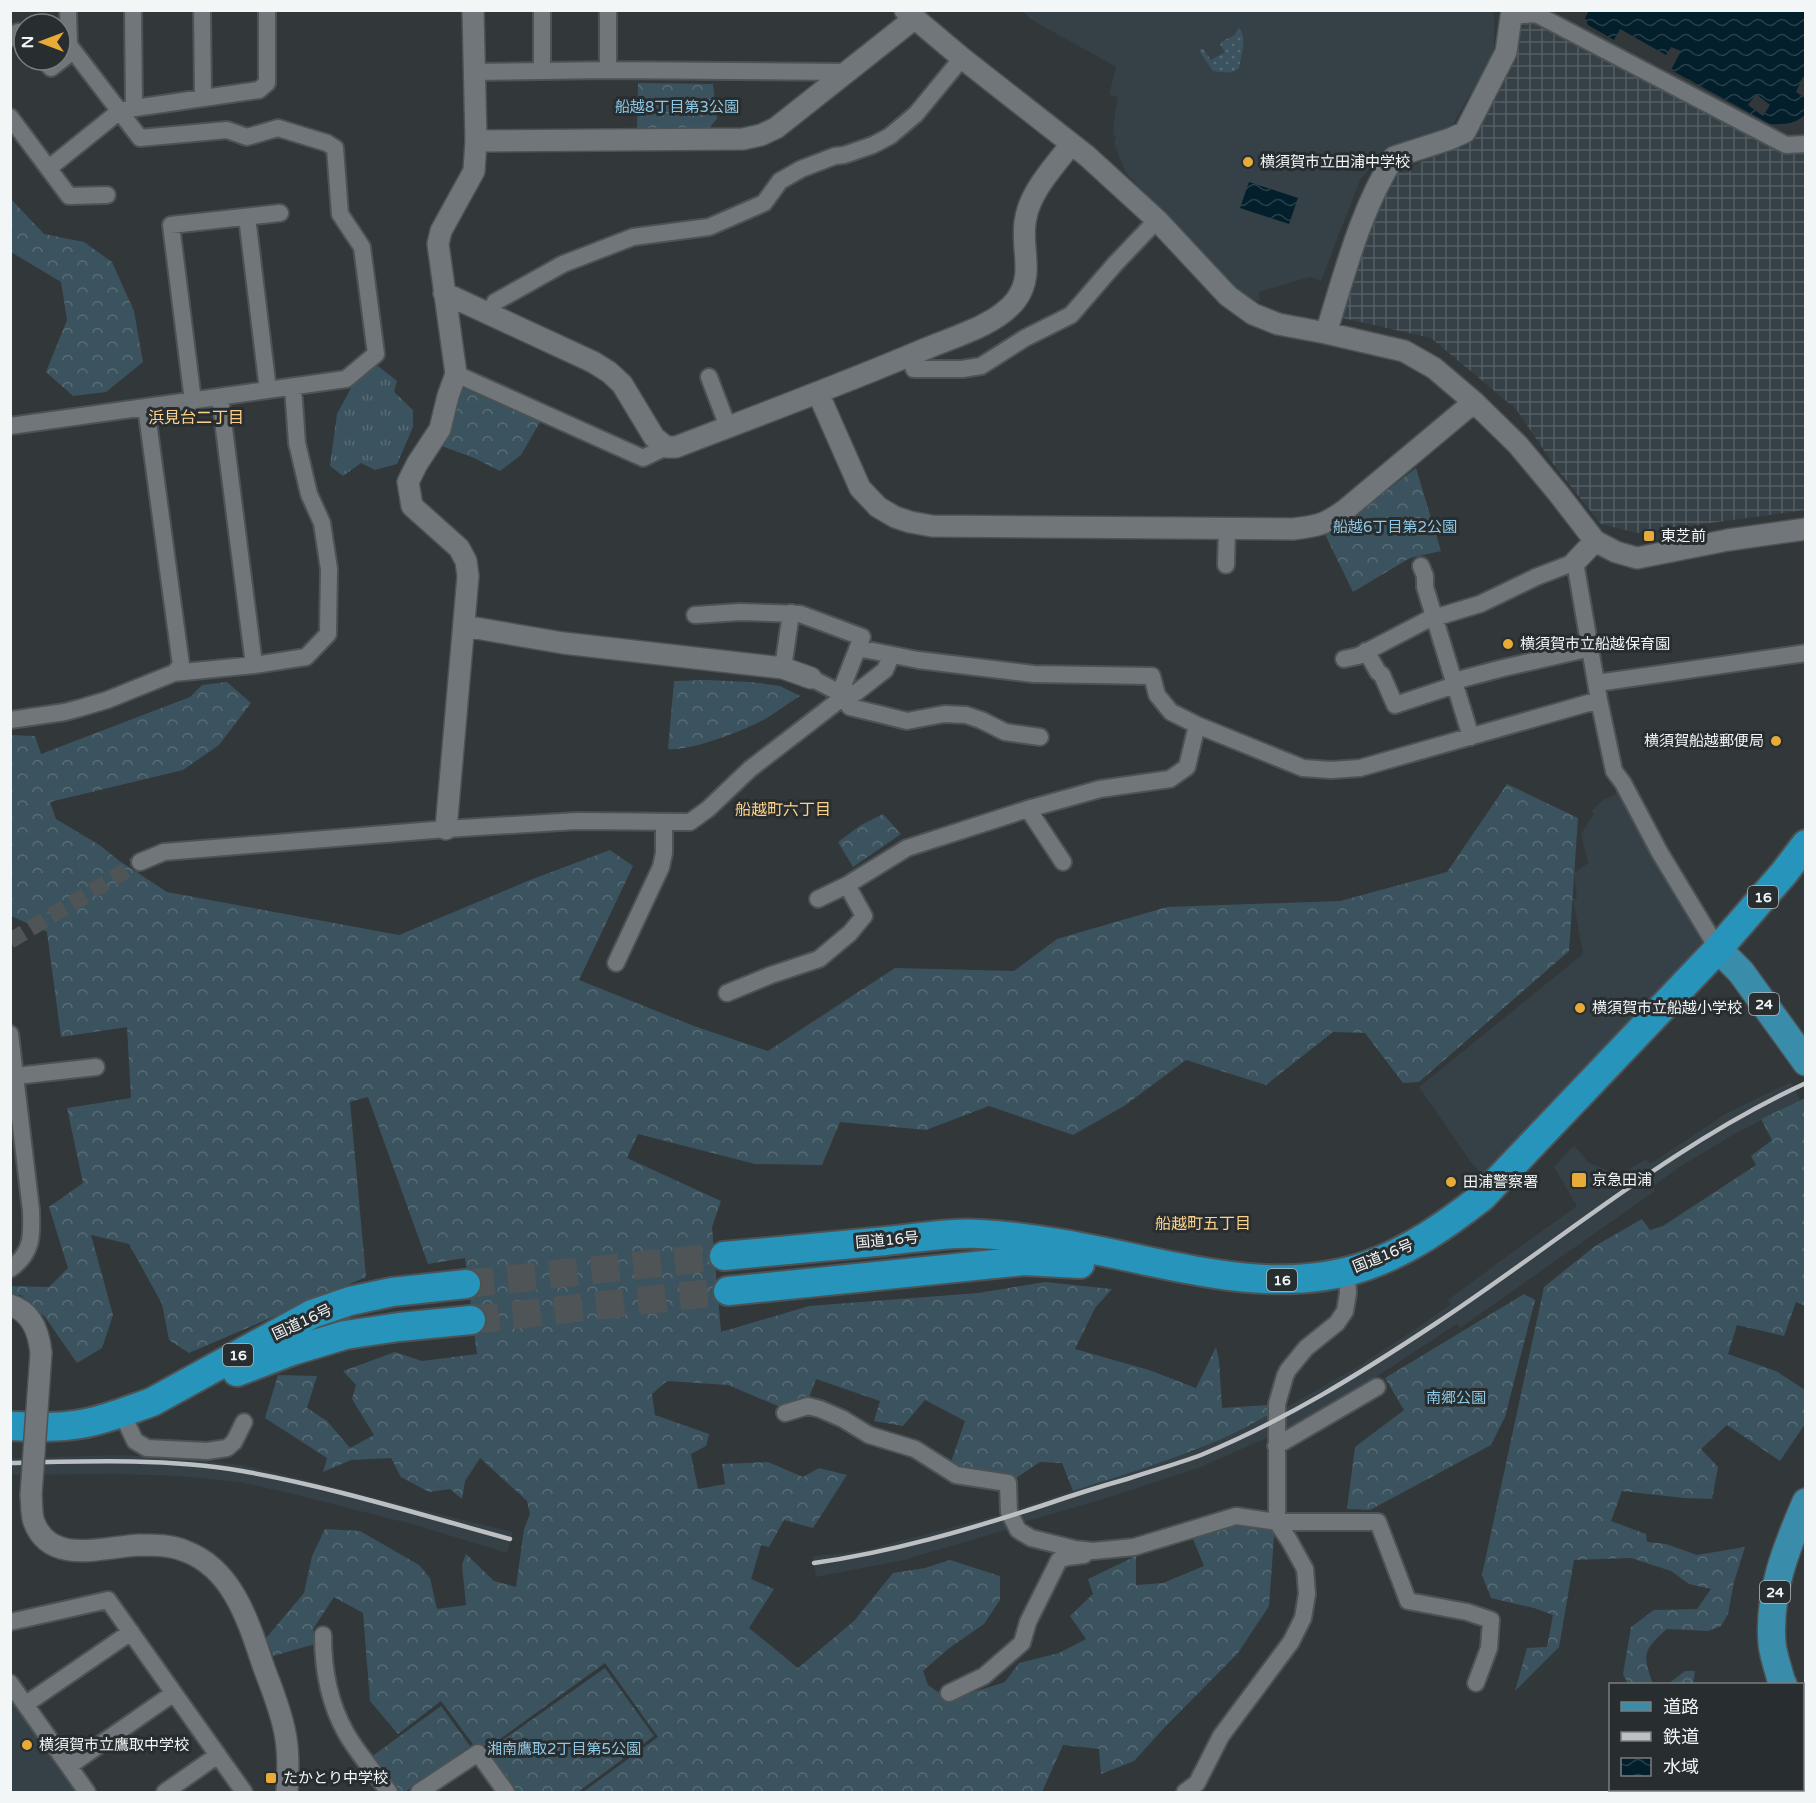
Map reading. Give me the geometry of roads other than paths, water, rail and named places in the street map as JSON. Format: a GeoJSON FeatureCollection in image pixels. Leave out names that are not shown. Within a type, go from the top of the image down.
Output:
{"type":"FeatureCollection","features":[{"type":"Feature","properties":{"kind":"highway","name":"国道16号"},"geometry":{"type":"LineString","coordinates":[[1723,955],[1806,844]]}},
{"type":"Feature","properties":{"kind":"highway","name":"国道16号"},"geometry":{"type":"LineString","coordinates":[[728,1291],[1024,1261],[1096,1265],[1234,1292],[1288,1294],[1330,1289],[1365,1266],[1410,1246],[1448,1223],[1482,1197],[1806,869]]}},
{"type":"Feature","properties":{"kind":"highway","name":"国道16号"},"geometry":{"type":"LineString","coordinates":[[724,1256],[934,1236],[979,1234],[1030,1239],[1246,1279],[1347,1277]]}},
{"type":"Feature","properties":{"kind":"highway"},"geometry":{"type":"LineString","coordinates":[[848,1244],[843,1250],[843,1265],[849,1274],[857,1278]]}},
{"type":"Feature","properties":{"kind":"highway"},"geometry":{"type":"LineString","coordinates":[[813,1248],[824,1251],[829,1258],[827,1273],[821,1282]]}},
{"type":"Feature","properties":{"kind":"highway","name":"国道16号"},"geometry":{"type":"LineString","coordinates":[[10,1426],[45,1427],[81,1424],[125,1412],[152,1402],[312,1314],[350,1300],[392,1292],[466,1284]]}},
{"type":"Feature","properties":{"kind":"highway","name":"国道16号"},"geometry":{"type":"LineString","coordinates":[[10,1440],[58,1440],[99,1433],[155,1414],[246,1367],[345,1335],[399,1326],[471,1320]]}},
{"type":"Feature","properties":{"kind":"main road","name":"24"},"geometry":{"type":"LineString","coordinates":[[1723,955],[1741,972],[1806,1062]]}},
{"type":"Feature","properties":{"kind":"main road","name":"24"},"geometry":{"type":"LineString","coordinates":[[1782,1683],[1772,1645],[1771,1612],[1777,1577],[1806,1502]]}},
{"type":"Feature","properties":{"kind":"street"},"geometry":{"type":"LineString","coordinates":[[10,426],[346,379],[376,354],[362,248],[340,214],[335,148],[327,142],[278,128],[247,137],[227,130],[140,138],[127,109],[69,45],[68,10]]}},
{"type":"Feature","properties":{"kind":"street"},"geometry":{"type":"LineString","coordinates":[[127,109],[133,10]]}},
{"type":"Feature","properties":{"kind":"street"},"geometry":{"type":"LineString","coordinates":[[202,10],[203,97]]}},
{"type":"Feature","properties":{"kind":"street"},"geometry":{"type":"LineString","coordinates":[[49,168],[127,109],[259,90],[267,83],[267,10]]}},
{"type":"Feature","properties":{"kind":"street"},"geometry":{"type":"LineString","coordinates":[[446,829],[468,576],[466,561],[459,548],[412,506],[408,482],[440,429],[456,374],[438,244],[441,231],[474,171],[476,141],[473,10]]}},
{"type":"Feature","properties":{"kind":"street"},"geometry":{"type":"LineString","coordinates":[[542,10],[542,71]]}},
{"type":"Feature","properties":{"kind":"street"},"geometry":{"type":"LineString","coordinates":[[608,10],[608,70]]}},
{"type":"Feature","properties":{"kind":"street"},"geometry":{"type":"LineString","coordinates":[[1326,333],[1367,205],[1382,175],[1394,157],[1465,132],[1506,52],[1512,13],[1536,14],[1786,145],[1806,144]]}},
{"type":"Feature","properties":{"kind":"street"},"geometry":{"type":"LineString","coordinates":[[476,141],[744,139],[761,135],[776,128],[848,72],[910,14],[1071,144],[1157,220],[1228,296],[1253,314],[1278,324],[1404,351],[1434,368],[1474,402],[1518,445],[1595,541],[1616,552],[1637,558],[1728,540],[1806,529]]}},
{"type":"Feature","properties":{"kind":"street"},"geometry":{"type":"LineString","coordinates":[[489,314],[495,302],[563,264],[633,237],[710,227],[764,203],[780,181],[801,170],[835,156],[873,145],[890,136],[916,114],[962,58]]}},
{"type":"Feature","properties":{"kind":"street"},"geometry":{"type":"LineString","coordinates":[[473,72],[608,70],[848,72]]}},
{"type":"Feature","properties":{"kind":"street"},"geometry":{"type":"LineString","coordinates":[[10,117],[69,196],[107,195]]}},
{"type":"Feature","properties":{"kind":"street"},"geometry":{"type":"LineString","coordinates":[[456,374],[643,458],[666,447],[676,447],[909,356],[987,322],[1007,310],[1024,287],[1027,260],[1024,233],[1026,215],[1031,201],[1042,182],[1071,144]]}},
{"type":"Feature","properties":{"kind":"street"},"geometry":{"type":"LineString","coordinates":[[194,401],[171,225],[280,213]]}},
{"type":"Feature","properties":{"kind":"street"},"geometry":{"type":"LineString","coordinates":[[247,217],[268,390]]}},
{"type":"Feature","properties":{"kind":"street"},"geometry":{"type":"LineString","coordinates":[[909,356],[914,369],[962,369],[981,366],[1025,338],[1071,315],[1157,220]]}},
{"type":"Feature","properties":{"kind":"street"},"geometry":{"type":"LineString","coordinates":[[444,293],[593,362],[609,372],[622,384],[654,437],[666,447]]}},
{"type":"Feature","properties":{"kind":"street"},"geometry":{"type":"LineString","coordinates":[[709,377],[728,427]]}},
{"type":"Feature","properties":{"kind":"street"},"geometry":{"type":"LineString","coordinates":[[10,720],[80,708],[107,700],[174,673],[306,657],[328,634],[329,569],[322,523],[309,494],[297,443],[293,387]]}},
{"type":"Feature","properties":{"kind":"street"},"geometry":{"type":"LineString","coordinates":[[818,393],[860,488],[878,507],[895,517],[932,526],[1293,529],[1316,526],[1328,522],[1345,510],[1474,402]]}},
{"type":"Feature","properties":{"kind":"street"},"geometry":{"type":"LineString","coordinates":[[220,397],[254,665]]}},
{"type":"Feature","properties":{"kind":"street"},"geometry":{"type":"LineString","coordinates":[[146,407],[181,665],[174,673]]}},
{"type":"Feature","properties":{"kind":"street"},"geometry":{"type":"LineString","coordinates":[[1226,565],[1227,528]]}},
{"type":"Feature","properties":{"kind":"street"},"geometry":{"type":"LineString","coordinates":[[1344,659],[1358,656],[1436,617],[1480,604],[1536,577],[1575,562],[1595,541]]}},
{"type":"Feature","properties":{"kind":"street"},"geometry":{"type":"LineString","coordinates":[[1575,562],[1614,771],[1623,783],[1660,853],[1723,955]]}},
{"type":"Feature","properties":{"kind":"street"},"geometry":{"type":"LineString","coordinates":[[1421,566],[1425,576],[1425,587],[1471,737]]}},
{"type":"Feature","properties":{"kind":"street"},"geometry":{"type":"LineString","coordinates":[[695,615],[740,612],[800,614],[862,638],[841,695]]}},
{"type":"Feature","properties":{"kind":"street"},"geometry":{"type":"LineString","coordinates":[[783,668],[791,613]]}},
{"type":"Feature","properties":{"kind":"street"},"geometry":{"type":"LineString","coordinates":[[464,626],[563,643],[783,668],[811,678],[841,695],[850,706],[907,721],[944,714],[966,715],[1005,732],[1040,737]]}},
{"type":"Feature","properties":{"kind":"street"},"geometry":{"type":"LineString","coordinates":[[858,648],[891,656],[1034,674],[1152,676],[1157,695],[1171,712],[1197,725],[1303,768],[1331,770],[1360,768],[1471,737],[1598,692],[1806,653]]}},
{"type":"Feature","properties":{"kind":"street"},"geometry":{"type":"LineString","coordinates":[[1366,651],[1382,675],[1395,705],[1503,668],[1590,648]]}},
{"type":"Feature","properties":{"kind":"street"},"geometry":{"type":"LineString","coordinates":[[140,862],[164,852],[446,829],[577,821],[664,824],[690,822],[708,809],[750,769],[841,695],[857,692],[885,670],[891,656]]}},
{"type":"Feature","properties":{"kind":"street"},"geometry":{"type":"LineString","coordinates":[[818,899],[848,885],[907,848],[1028,809],[1100,789],[1170,779],[1186,766],[1197,725]]}},
{"type":"Feature","properties":{"kind":"street"},"geometry":{"type":"LineString","coordinates":[[1028,809],[1063,862]]}},
{"type":"Feature","properties":{"kind":"street"},"geometry":{"type":"LineString","coordinates":[[616,963],[661,867],[664,853],[664,824]]}},
{"type":"Feature","properties":{"kind":"street"},"geometry":{"type":"LineString","coordinates":[[727,993],[819,959],[850,933],[864,916],[848,885]]}},
{"type":"Feature","properties":{"kind":"street"},"geometry":{"type":"LineString","coordinates":[[10,1034],[32,1210],[32,1234],[28,1249],[18,1263],[10,1269]]}},
{"type":"Feature","properties":{"kind":"street"},"geometry":{"type":"LineString","coordinates":[[16,1076],[96,1066]]}},
{"type":"Feature","properties":{"kind":"street"},"geometry":{"type":"LineString","coordinates":[[1185,1792],[1197,1783],[1221,1736],[1291,1642],[1303,1618],[1307,1594],[1305,1569],[1277,1522],[1277,1404],[1285,1376],[1306,1348],[1336,1323],[1345,1311],[1347,1277]]}},
{"type":"Feature","properties":{"kind":"street"},"geometry":{"type":"LineString","coordinates":[[10,1305],[25,1314],[35,1325],[40,1339],[32,1495],[33,1520],[38,1530],[52,1544],[73,1551],[99,1551],[138,1545],[166,1545],[187,1551],[208,1563],[223,1579],[241,1605],[271,1687],[285,1732],[288,1757],[287,1792]]}},
{"type":"Feature","properties":{"kind":"street"},"geometry":{"type":"LineString","coordinates":[[1276,1446],[1377,1387]]}},
{"type":"Feature","properties":{"kind":"street"},"geometry":{"type":"LineString","coordinates":[[785,1413],[808,1406],[820,1409],[843,1419],[869,1436],[915,1449],[956,1475],[1008,1483],[1009,1512],[1018,1530],[1031,1538],[1075,1549],[1093,1551],[1134,1547],[1236,1515],[1277,1522],[1378,1522],[1408,1601],[1467,1612],[1491,1620],[1489,1648],[1476,1683]]}},
{"type":"Feature","properties":{"kind":"street"},"geometry":{"type":"LineString","coordinates":[[127,1424],[135,1441],[147,1448],[207,1451],[227,1448],[234,1442],[244,1422]]}},
{"type":"Feature","properties":{"kind":"street"},"geometry":{"type":"LineString","coordinates":[[949,1693],[984,1676],[1022,1643],[1028,1622],[1059,1560],[1083,1556],[1093,1551]]}},
{"type":"Feature","properties":{"kind":"street"},"geometry":{"type":"LineString","coordinates":[[10,1622],[108,1600],[244,1792]]}},
{"type":"Feature","properties":{"kind":"street"},"geometry":{"type":"LineString","coordinates":[[26,1704],[131,1632]]}},
{"type":"Feature","properties":{"kind":"street"},"geometry":{"type":"LineString","coordinates":[[323,1635],[323,1661],[334,1707],[346,1734],[390,1792]]}},
{"type":"Feature","properties":{"kind":"street"},"geometry":{"type":"LineString","coordinates":[[10,1683],[87,1792]]}},
{"type":"Feature","properties":{"kind":"street"},"geometry":{"type":"LineString","coordinates":[[69,1766],[174,1693]]}},
{"type":"Feature","properties":{"kind":"street"},"geometry":{"type":"LineString","coordinates":[[419,1792],[477,1753],[506,1792]]}},
{"type":"Feature","properties":{"kind":"street"},"geometry":{"type":"LineString","coordinates":[[165,1792],[218,1755]]}},
{"type":"Feature","properties":{"kind":"water"},"geometry":{"type":"Polygon","coordinates":[[[1589,11],[1805,11],[1805,77],[1796,92],[1805,98],[1805,115],[1789,123],[1770,124],[1671,70],[1681,51],[1671,47],[1666,55],[1620,29],[1614,40],[1588,25],[1585,18],[1589,11]],[[1756,94],[1748,105],[1763,116],[1770,105],[1756,94]]]}},
{"type":"Feature","properties":{"kind":"water"},"geometry":{"type":"Polygon","coordinates":[[[1249,182],[1298,198],[1289,224],[1240,208],[1249,182]]]}},
{"type":"Feature","properties":{"kind":"tunnel"},"geometry":{"type":"LineString","coordinates":[[10,941],[140,862]]}},
{"type":"Feature","properties":{"kind":"tunnel"},"geometry":{"type":"LineString","coordinates":[[466,1284],[724,1256]]}},
{"type":"Feature","properties":{"kind":"tunnel"},"geometry":{"type":"LineString","coordinates":[[471,1320],[728,1291]]}},
{"type":"Feature","properties":{"kind":"railway"},"geometry":{"type":"LineString","coordinates":[[814,1563],[901,1546],[985,1523],[1192,1458],[1232,1442],[1292,1412],[1350,1378],[1481,1293],[1616,1196],[1708,1135],[1806,1083]]}},
{"type":"Feature","properties":{"kind":"railway"},"geometry":{"type":"LineString","coordinates":[[10,1463],[155,1462],[242,1471],[343,1493],[510,1539]]}},
{"type":"Feature","properties":{"kind":"place","name":"横須賀市立田浦中学校"},"geometry":{"type":"Point","coordinates":[1248,162]}},
{"type":"Feature","properties":{"kind":"place","name":"東芝前"},"geometry":{"type":"Point","coordinates":[1649,536]}},
{"type":"Feature","properties":{"kind":"place","name":"横須賀市立船越保育園"},"geometry":{"type":"Point","coordinates":[1508,644]}},
{"type":"Feature","properties":{"kind":"place","name":"横須賀船越郵便局"},"geometry":{"type":"Point","coordinates":[1776,741]}},
{"type":"Feature","properties":{"kind":"place","name":"横須賀市立船越小学校"},"geometry":{"type":"Point","coordinates":[1580,1008]}},
{"type":"Feature","properties":{"kind":"place","name":"京急田浦"},"geometry":{"type":"Point","coordinates":[1579,1180]}},
{"type":"Feature","properties":{"kind":"place","name":"田浦警察署"},"geometry":{"type":"Point","coordinates":[1451,1182]}},
{"type":"Feature","properties":{"kind":"place","name":"横須賀市立鷹取中学校"},"geometry":{"type":"Point","coordinates":[27,1745]}},
{"type":"Feature","properties":{"kind":"place","name":"たかとり中学校"},"geometry":{"type":"Point","coordinates":[271,1778]}},
{"type":"Feature","properties":{"kind":"district","name":"浜見台二丁目"},"geometry":{"type":"Point","coordinates":[196,417]}},
{"type":"Feature","properties":{"kind":"district","name":"船越町六丁目"},"geometry":{"type":"Point","coordinates":[783,809]}},
{"type":"Feature","properties":{"kind":"district","name":"船越町五丁目"},"geometry":{"type":"Point","coordinates":[1203,1223]}},
{"type":"Feature","properties":{"kind":"park label","name":"船越8丁目第3公園"},"geometry":{"type":"Point","coordinates":[677,107]}},
{"type":"Feature","properties":{"kind":"park label","name":"船越6丁目第2公園"},"geometry":{"type":"Point","coordinates":[1395,527]}},
{"type":"Feature","properties":{"kind":"park label","name":"南郷公園"},"geometry":{"type":"Point","coordinates":[1456,1398]}},
{"type":"Feature","properties":{"kind":"park label","name":"湘南鷹取2丁目第5公園"},"geometry":{"type":"Point","coordinates":[564,1749]}}]}
